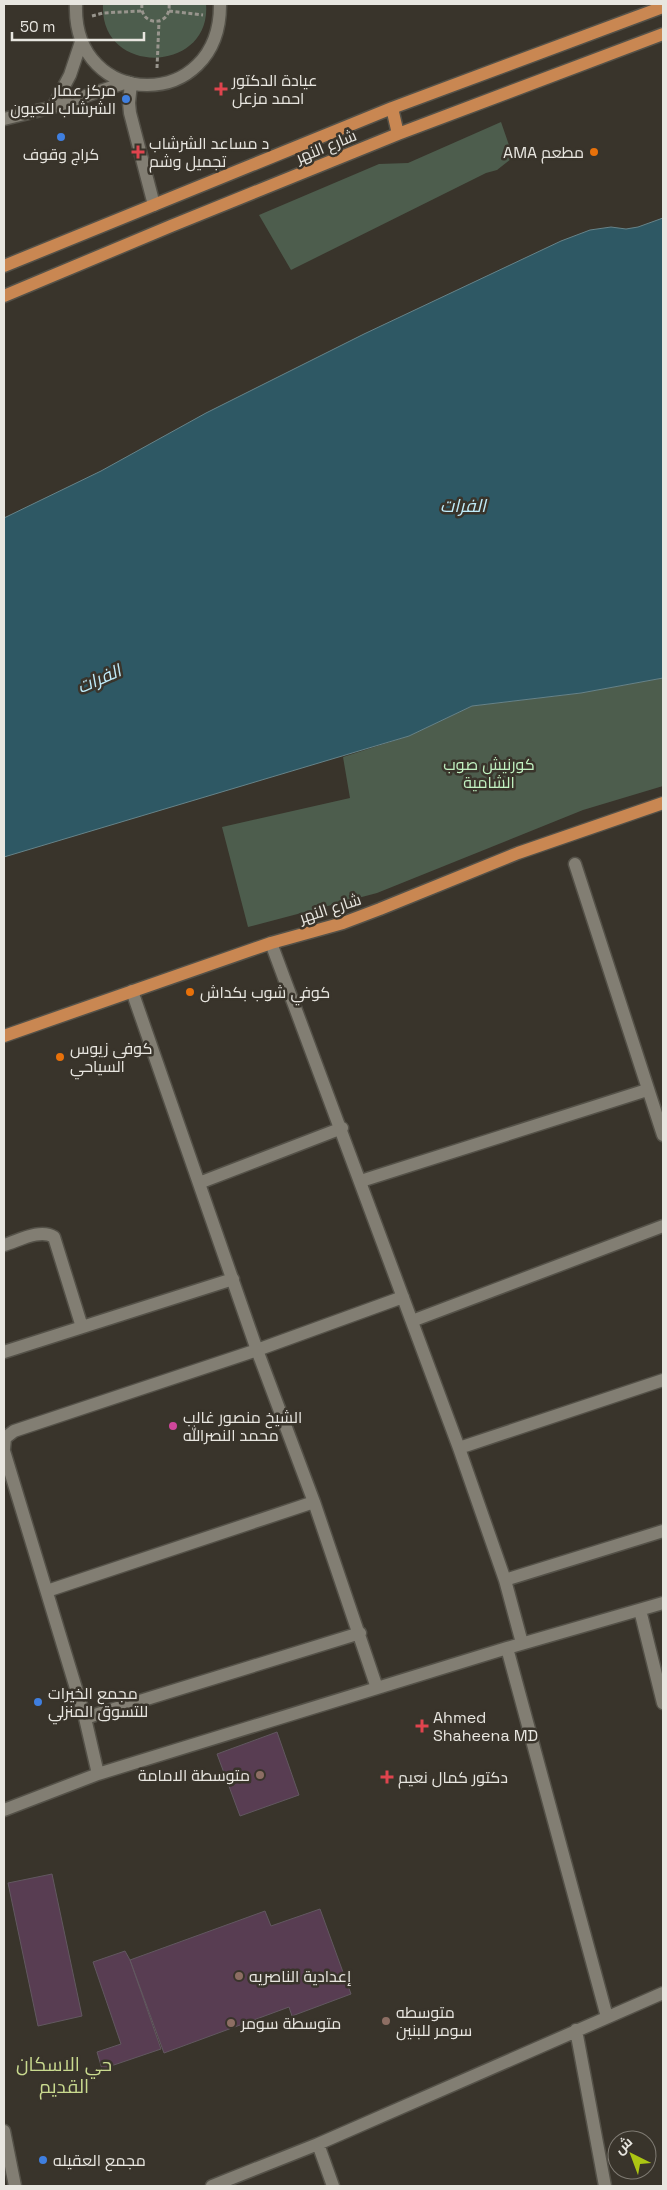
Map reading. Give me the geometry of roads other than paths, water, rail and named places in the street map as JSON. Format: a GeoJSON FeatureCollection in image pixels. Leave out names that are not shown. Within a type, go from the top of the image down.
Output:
{"type":"FeatureCollection","features":[{"type":"Feature","properties":{"kind":"main road","name":"شارع النهر"},"geometry":{"type":"LineString","coordinates":[[4,266],[392,108],[663,7]]}},
{"type":"Feature","properties":{"kind":"main road","name":"شارع النهر"},"geometry":{"type":"LineString","coordinates":[[4,296],[180,222],[398,134],[663,34]]}},
{"type":"Feature","properties":{"kind":"main road"},"geometry":{"type":"LineString","coordinates":[[392,108],[398,134]]}},
{"type":"Feature","properties":{"kind":"main road","name":"شارع النهر"},"geometry":{"type":"LineString","coordinates":[[4,1036],[271,943],[343,923],[380,910],[518,852],[663,803]]}},
{"type":"Feature","properties":{"kind":"street"},"geometry":{"type":"LineString","coordinates":[[76,4],[75,21],[81,42],[89,56],[99,67],[112,76],[129,83],[153,85],[170,82],[185,75],[198,65],[213,45],[220,22],[220,4]]}},
{"type":"Feature","properties":{"kind":"street"},"geometry":{"type":"LineString","coordinates":[[53,106],[70,75],[81,42]]}},
{"type":"Feature","properties":{"kind":"street"},"geometry":{"type":"LineString","coordinates":[[4,119],[129,83]]}},
{"type":"Feature","properties":{"kind":"street"},"geometry":{"type":"LineString","coordinates":[[129,83],[130,113],[154,205]]}},
{"type":"Feature","properties":{"kind":"street"},"geometry":{"type":"LineString","coordinates":[[575,864],[663,1135]]}},
{"type":"Feature","properties":{"kind":"street"},"geometry":{"type":"LineString","coordinates":[[271,943],[342,1128],[459,1448],[505,1580],[522,1643]]}},
{"type":"Feature","properties":{"kind":"street"},"geometry":{"type":"LineString","coordinates":[[132,991],[258,1350],[314,1502],[360,1633],[377,1688]]}},
{"type":"Feature","properties":{"kind":"street"},"geometry":{"type":"LineString","coordinates":[[361,1181],[647,1090]]}},
{"type":"Feature","properties":{"kind":"street"},"geometry":{"type":"LineString","coordinates":[[199,1183],[342,1128]]}},
{"type":"Feature","properties":{"kind":"street"},"geometry":{"type":"LineString","coordinates":[[412,1321],[663,1226]]}},
{"type":"Feature","properties":{"kind":"street"},"geometry":{"type":"LineString","coordinates":[[4,1245],[40,1234],[50,1234],[54,1237],[82,1327]]}},
{"type":"Feature","properties":{"kind":"street"},"geometry":{"type":"LineString","coordinates":[[4,1352],[233,1279]]}},
{"type":"Feature","properties":{"kind":"street"},"geometry":{"type":"LineString","coordinates":[[98,1774],[85,1718],[4,1450],[5,1438],[14,1431],[258,1350],[403,1297]]}},
{"type":"Feature","properties":{"kind":"street"},"geometry":{"type":"LineString","coordinates":[[459,1448],[663,1380]]}},
{"type":"Feature","properties":{"kind":"street"},"geometry":{"type":"LineString","coordinates":[[47,1591],[314,1502]]}},
{"type":"Feature","properties":{"kind":"street"},"geometry":{"type":"LineString","coordinates":[[505,1580],[663,1531]]}},
{"type":"Feature","properties":{"kind":"street"},"geometry":{"type":"LineString","coordinates":[[4,1810],[98,1774],[522,1643],[663,1603]]}},
{"type":"Feature","properties":{"kind":"street"},"geometry":{"type":"LineString","coordinates":[[640,1610],[663,1703]]}},
{"type":"Feature","properties":{"kind":"street"},"geometry":{"type":"LineString","coordinates":[[85,1718],[360,1633]]}},
{"type":"Feature","properties":{"kind":"street"},"geometry":{"type":"LineString","coordinates":[[507,1648],[607,2017]]}},
{"type":"Feature","properties":{"kind":"street"},"geometry":{"type":"LineString","coordinates":[[212,2186],[318,2144],[663,1993]]}},
{"type":"Feature","properties":{"kind":"street"},"geometry":{"type":"LineString","coordinates":[[576,2030],[605,2186]]}},
{"type":"Feature","properties":{"kind":"street"},"geometry":{"type":"LineString","coordinates":[[4,2131],[15,2186]]}},
{"type":"Feature","properties":{"kind":"street"},"geometry":{"type":"LineString","coordinates":[[318,2144],[333,2186]]}},
{"type":"Feature","properties":{"kind":"water","name":"الفرات"},"geometry":{"type":"Polygon","coordinates":[[[663,218],[663,678],[581,693],[472,706],[409,736],[4,857],[4,518],[101,471],[206,413],[364,334],[561,241],[590,230],[611,227],[626,229],[638,227],[663,218]]]}},
{"type":"Feature","properties":{"kind":"place","name":"عيادة الدكتور احمد مزعل"},"geometry":{"type":"Point","coordinates":[221,89]}},
{"type":"Feature","properties":{"kind":"place","name":"مركز عمار الشرشاب للعيون"},"geometry":{"type":"Point","coordinates":[126,99]}},
{"type":"Feature","properties":{"kind":"place","name":"كراج وقوف"},"geometry":{"type":"Point","coordinates":[61,137]}},
{"type":"Feature","properties":{"kind":"place","name":"د مساعد الشرشاب تجميل وشم"},"geometry":{"type":"Point","coordinates":[138,152]}},
{"type":"Feature","properties":{"kind":"place","name":"AMA مطعم"},"geometry":{"type":"Point","coordinates":[594,152]}},
{"type":"Feature","properties":{"kind":"place","name":"كوفي شوب بكداش"},"geometry":{"type":"Point","coordinates":[190,992]}},
{"type":"Feature","properties":{"kind":"place","name":"كوفي زيوس السياحي"},"geometry":{"type":"Point","coordinates":[60,1057]}},
{"type":"Feature","properties":{"kind":"place","name":"الشيخ منصور غالب محمد النصرالله"},"geometry":{"type":"Point","coordinates":[173,1426]}},
{"type":"Feature","properties":{"kind":"place","name":"مجمع الخيرات للتسوق المنزلي"},"geometry":{"type":"Point","coordinates":[38,1702]}},
{"type":"Feature","properties":{"kind":"place","name":"Ahmed Shaheena MD"},"geometry":{"type":"Point","coordinates":[422,1726]}},
{"type":"Feature","properties":{"kind":"place","name":"متوسطة الامامة"},"geometry":{"type":"Point","coordinates":[260,1775]}},
{"type":"Feature","properties":{"kind":"place","name":"دكتور كمال نعيم"},"geometry":{"type":"Point","coordinates":[387,1777]}},
{"type":"Feature","properties":{"kind":"place","name":"إعدادية الناصريه"},"geometry":{"type":"Point","coordinates":[239,1976]}},
{"type":"Feature","properties":{"kind":"place","name":"متوسطه سومر للبنين"},"geometry":{"type":"Point","coordinates":[386,2021]}},
{"type":"Feature","properties":{"kind":"place","name":"متوسطة سومر"},"geometry":{"type":"Point","coordinates":[231,2023]}},
{"type":"Feature","properties":{"kind":"place","name":"مجمع العقيله"},"geometry":{"type":"Point","coordinates":[43,2160]}},
{"type":"Feature","properties":{"kind":"district","name":"حي الاسكان القديم"},"geometry":{"type":"Point","coordinates":[64,2075]}},
{"type":"Feature","properties":{"kind":"park label","name":"كورنيش صوب الشامية"},"geometry":{"type":"Point","coordinates":[489,773]}}]}
